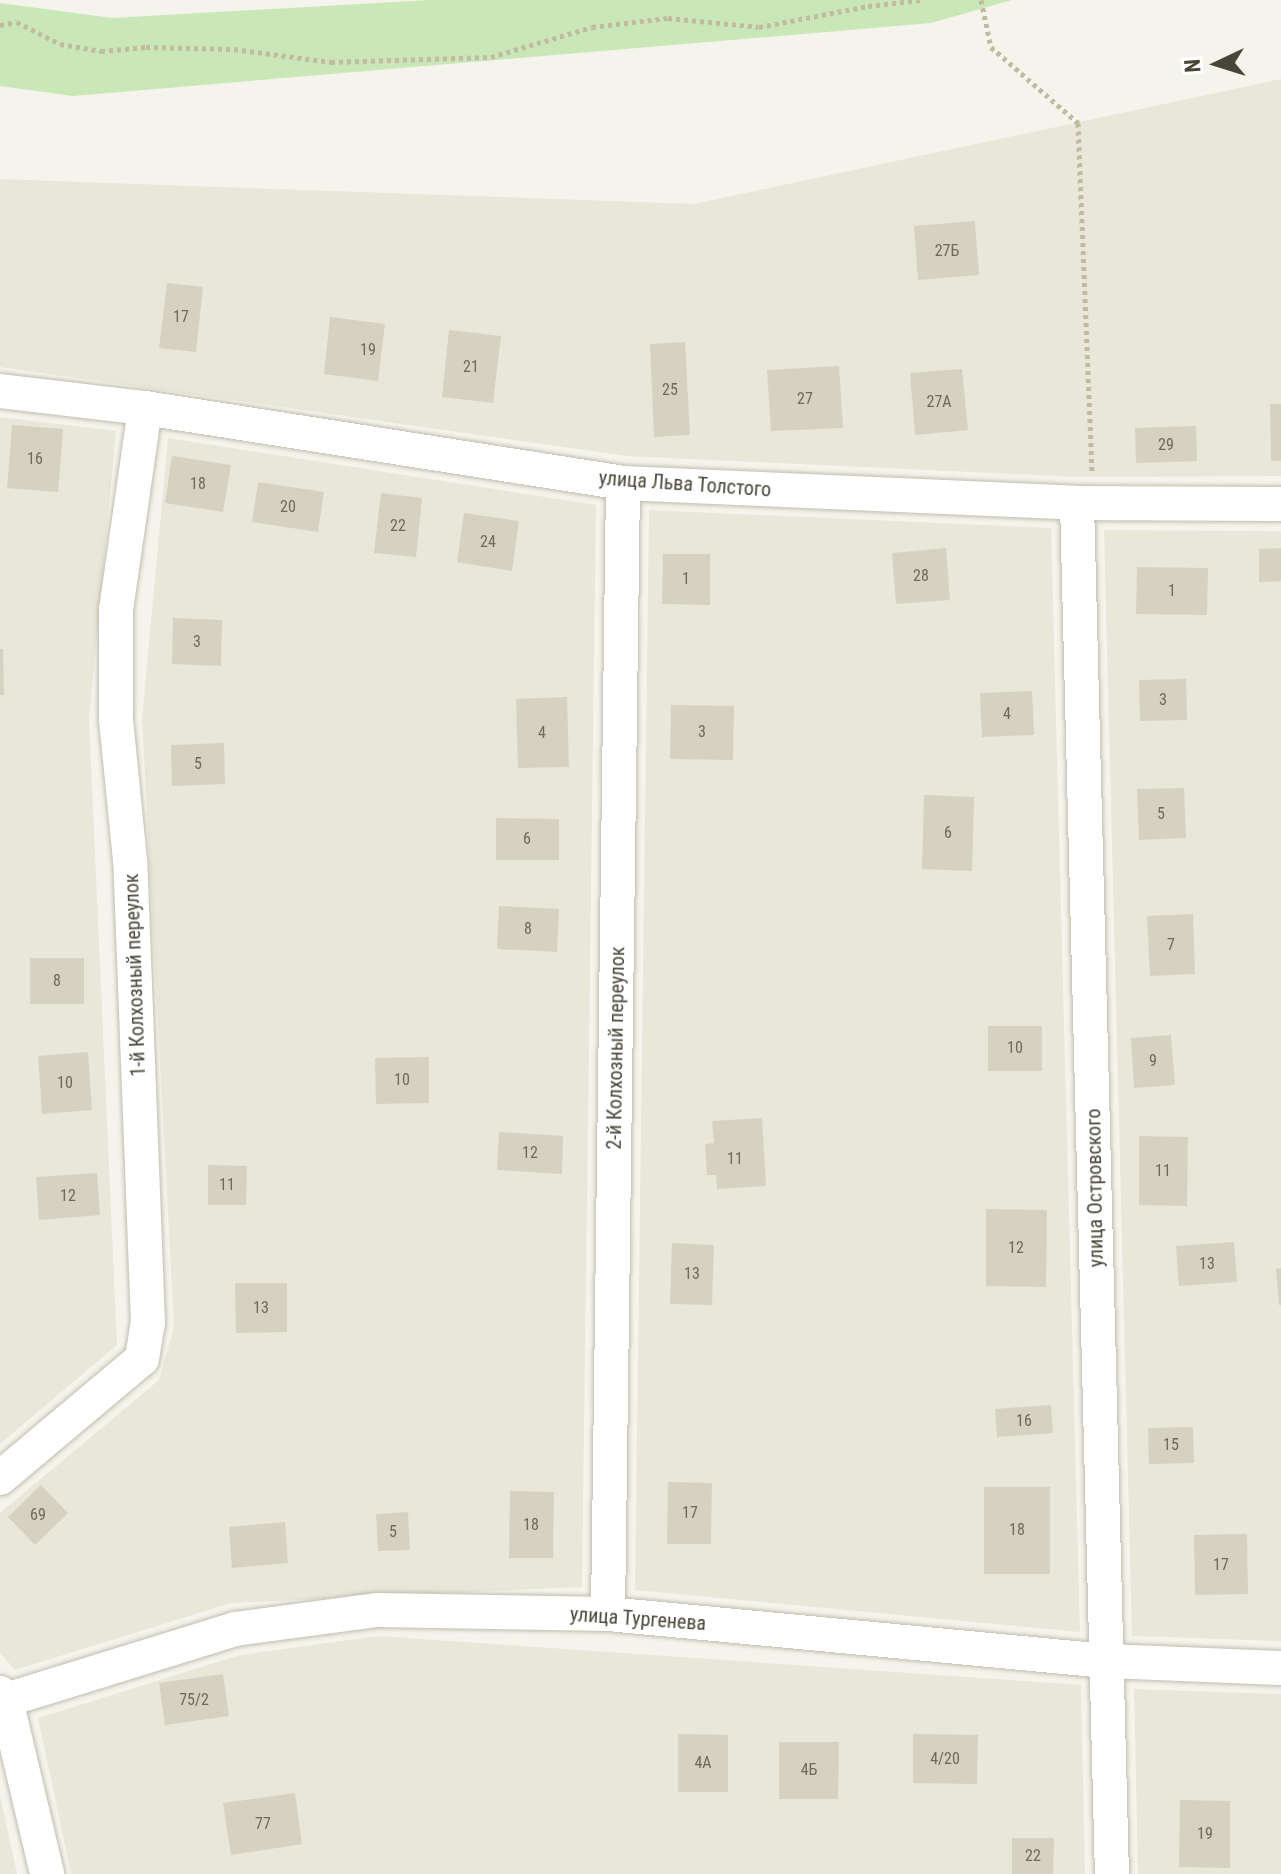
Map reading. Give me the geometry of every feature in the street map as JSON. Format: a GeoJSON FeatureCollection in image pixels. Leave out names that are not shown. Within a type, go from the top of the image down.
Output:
{"type":"FeatureCollection","features":[{"type":"Feature","properties":{"kind":"street","name":"улица Льва Толстого"},"geometry":{"type":"LineString","coordinates":[[0,391],[145,408],[623,483],[1085,503],[1281,504]]}},
{"type":"Feature","properties":{"kind":"street","name":"1-й Колхозный переулок"},"geometry":{"type":"LineString","coordinates":[[0,1478],[142,1359],[148,1323],[130,860],[116,720],[116,610],[145,408]]}},
{"type":"Feature","properties":{"kind":"street","name":"2-й Колхозный переулок"},"geometry":{"type":"LineString","coordinates":[[608,1614],[623,483]]}},
{"type":"Feature","properties":{"kind":"street","name":"улица Островского"},"geometry":{"type":"LineString","coordinates":[[1085,503],[1112,1874]]}},
{"type":"Feature","properties":{"kind":"street","name":"улица Тургенева"},"geometry":{"type":"LineString","coordinates":[[3,1697],[235,1629],[378,1610],[608,1614],[1106,1661],[1281,1668]]}},
{"type":"Feature","properties":{"kind":"street"},"geometry":{"type":"LineString","coordinates":[[3,1697],[47,1874]]}},
{"type":"Feature","properties":{"kind":"path"},"geometry":{"type":"LineString","coordinates":[[0,25],[17,22],[60,44],[101,51],[146,47],[234,49],[331,62],[491,57],[592,27],[668,18],[759,27],[868,6],[921,0]]}},
{"type":"Feature","properties":{"kind":"path"},"geometry":{"type":"LineString","coordinates":[[981,0],[991,47],[1078,123],[1085,503]]}},
{"type":"Feature","properties":{"kind":"shaded area"},"geometry":{"type":"Polygon","coordinates":[[[1281,79],[1281,476],[1078,477],[626,456],[0,367],[0,179],[694,204],[1281,79]]]}},
{"type":"Feature","properties":{"kind":"shaded area"},"geometry":{"type":"Polygon","coordinates":[[[0,417],[116,431],[89,720],[117,1345],[0,1444],[0,417]]]}},
{"type":"Feature","properties":{"kind":"shaded area"},"geometry":{"type":"Polygon","coordinates":[[[168,438],[596,505],[582,1587],[231,1603],[15,1670],[0,1653],[0,1513],[159,1380],[174,1327],[142,719],[168,438]]]}},
{"type":"Feature","properties":{"kind":"shaded area"},"geometry":{"type":"Polygon","coordinates":[[[649,510],[1051,528],[1080,1632],[635,1590],[649,510]]]}},
{"type":"Feature","properties":{"kind":"shaded area"},"geometry":{"type":"Polygon","coordinates":[[[1104,530],[1281,531],[1281,1641],[1132,1636],[1104,530]]]}},
{"type":"Feature","properties":{"kind":"shaded area"},"geometry":{"type":"Polygon","coordinates":[[[379,1636],[1081,1685],[1085,1874],[71,1874],[38,1718],[240,1655],[379,1636]]]}},
{"type":"Feature","properties":{"kind":"shaded area"},"geometry":{"type":"Polygon","coordinates":[[[1134,1689],[1281,1694],[1281,1874],[1138,1874],[1134,1689]]]}},
{"type":"Feature","properties":{"kind":"shaded area"},"geometry":{"type":"Polygon","coordinates":[[[0,1795],[17,1874],[0,1874],[0,1795]]]}},
{"type":"Feature","properties":{"kind":"green space"},"geometry":{"type":"Polygon","coordinates":[[[430,0],[1012,0],[931,23],[73,96],[0,86],[0,3],[112,18],[430,0]]]}},
{"type":"Feature","properties":{"kind":"building"},"geometry":{"type":"Polygon","coordinates":[[[975,221],[979,275],[918,280],[914,226],[975,221]]]}},
{"type":"Feature","properties":{"kind":"building"},"geometry":{"type":"Polygon","coordinates":[[[167,283],[203,287],[196,352],[159,348],[167,283]]]}},
{"type":"Feature","properties":{"kind":"building"},"geometry":{"type":"Polygon","coordinates":[[[330,317],[385,324],[378,381],[324,374],[330,317]]]}},
{"type":"Feature","properties":{"kind":"building"},"geometry":{"type":"Polygon","coordinates":[[[449,330],[501,336],[493,403],[442,397],[449,330]]]}},
{"type":"Feature","properties":{"kind":"building"},"geometry":{"type":"Polygon","coordinates":[[[685,342],[690,435],[654,437],[650,344],[685,342]]]}},
{"type":"Feature","properties":{"kind":"building"},"geometry":{"type":"Polygon","coordinates":[[[839,366],[843,428],[771,431],[767,370],[839,366]]]}},
{"type":"Feature","properties":{"kind":"building"},"geometry":{"type":"Polygon","coordinates":[[[962,369],[968,430],[915,435],[910,373],[962,369]]]}},
{"type":"Feature","properties":{"kind":"building"},"geometry":{"type":"Polygon","coordinates":[[[1270,404],[1281,404],[1281,461],[1271,461],[1270,404]]]}},
{"type":"Feature","properties":{"kind":"building"},"geometry":{"type":"Polygon","coordinates":[[[12,425],[63,429],[58,492],[7,488],[12,425]]]}},
{"type":"Feature","properties":{"kind":"building"},"geometry":{"type":"Polygon","coordinates":[[[1196,426],[1197,461],[1136,463],[1135,428],[1196,426]]]}},
{"type":"Feature","properties":{"kind":"building"},"geometry":{"type":"Polygon","coordinates":[[[172,456],[231,465],[223,512],[165,503],[172,456]]]}},
{"type":"Feature","properties":{"kind":"building"},"geometry":{"type":"Polygon","coordinates":[[[258,482],[324,492],[318,532],[252,522],[258,482]]]}},
{"type":"Feature","properties":{"kind":"building"},"geometry":{"type":"Polygon","coordinates":[[[381,493],[422,498],[416,557],[374,553],[381,493]]]}},
{"type":"Feature","properties":{"kind":"building"},"geometry":{"type":"Polygon","coordinates":[[[464,513],[519,521],[512,571],[457,562],[464,513]]]}},
{"type":"Feature","properties":{"kind":"building"},"geometry":{"type":"Polygon","coordinates":[[[946,548],[950,600],[896,604],[892,553],[946,548]]]}},
{"type":"Feature","properties":{"kind":"building"},"geometry":{"type":"Polygon","coordinates":[[[1281,548],[1281,581],[1259,582],[1259,549],[1281,548]]]}},
{"type":"Feature","properties":{"kind":"building"},"geometry":{"type":"Polygon","coordinates":[[[663,554],[710,554],[710,605],[662,604],[663,554]]]}},
{"type":"Feature","properties":{"kind":"building"},"geometry":{"type":"Polygon","coordinates":[[[1137,567],[1208,568],[1207,615],[1136,614],[1137,567]]]}},
{"type":"Feature","properties":{"kind":"building"},"geometry":{"type":"Polygon","coordinates":[[[173,618],[222,620],[221,666],[172,664],[173,618]]]}},
{"type":"Feature","properties":{"kind":"building"},"geometry":{"type":"Polygon","coordinates":[[[0,649],[3,649],[4,695],[0,695],[0,649]]]}},
{"type":"Feature","properties":{"kind":"building"},"geometry":{"type":"Polygon","coordinates":[[[1186,679],[1187,720],[1140,721],[1139,680],[1186,679]]]}},
{"type":"Feature","properties":{"kind":"building"},"geometry":{"type":"Polygon","coordinates":[[[1032,691],[1034,735],[982,737],[980,693],[1032,691]]]}},
{"type":"Feature","properties":{"kind":"building"},"geometry":{"type":"Polygon","coordinates":[[[567,697],[569,767],[518,768],[516,699],[567,697]]]}},
{"type":"Feature","properties":{"kind":"building"},"geometry":{"type":"Polygon","coordinates":[[[671,705],[734,706],[733,760],[670,759],[671,705]]]}},
{"type":"Feature","properties":{"kind":"building"},"geometry":{"type":"Polygon","coordinates":[[[224,743],[225,784],[172,786],[171,745],[224,743]]]}},
{"type":"Feature","properties":{"kind":"building"},"geometry":{"type":"Polygon","coordinates":[[[1184,788],[1186,838],[1139,840],[1137,789],[1184,788]]]}},
{"type":"Feature","properties":{"kind":"building"},"geometry":{"type":"Polygon","coordinates":[[[924,795],[974,797],[972,871],[922,869],[924,795]]]}},
{"type":"Feature","properties":{"kind":"building"},"geometry":{"type":"Polygon","coordinates":[[[496,818],[559,819],[559,860],[496,860],[496,818]]]}},
{"type":"Feature","properties":{"kind":"building"},"geometry":{"type":"Polygon","coordinates":[[[499,906],[559,909],[557,952],[497,949],[499,906]]]}},
{"type":"Feature","properties":{"kind":"building"},"geometry":{"type":"Polygon","coordinates":[[[1193,914],[1195,974],[1150,976],[1147,916],[1193,914]]]}},
{"type":"Feature","properties":{"kind":"building"},"geometry":{"type":"Polygon","coordinates":[[[30,958],[84,958],[84,1004],[30,1004],[30,958]]]}},
{"type":"Feature","properties":{"kind":"building"},"geometry":{"type":"Polygon","coordinates":[[[988,1026],[1042,1026],[1042,1071],[988,1071],[988,1026]]]}},
{"type":"Feature","properties":{"kind":"building"},"geometry":{"type":"Polygon","coordinates":[[[1171,1035],[1175,1085],[1134,1088],[1131,1038],[1171,1035]]]}},
{"type":"Feature","properties":{"kind":"building"},"geometry":{"type":"Polygon","coordinates":[[[88,1052],[92,1110],[42,1114],[38,1056],[88,1052]]]}},
{"type":"Feature","properties":{"kind":"building"},"geometry":{"type":"Polygon","coordinates":[[[429,1057],[429,1103],[376,1104],[375,1058],[429,1057]]]}},
{"type":"Feature","properties":{"kind":"building"},"geometry":{"type":"Polygon","coordinates":[[[762,1118],[766,1186],[717,1189],[716,1175],[707,1175],[705,1144],[714,1143],[712,1121],[762,1118]]]}},
{"type":"Feature","properties":{"kind":"building"},"geometry":{"type":"Polygon","coordinates":[[[499,1132],[563,1136],[562,1174],[497,1170],[499,1132]]]}},
{"type":"Feature","properties":{"kind":"building"},"geometry":{"type":"Polygon","coordinates":[[[1139,1136],[1188,1137],[1187,1206],[1139,1205],[1139,1136]]]}},
{"type":"Feature","properties":{"kind":"building"},"geometry":{"type":"Polygon","coordinates":[[[208,1165],[247,1166],[246,1205],[208,1205],[208,1165]]]}},
{"type":"Feature","properties":{"kind":"building"},"geometry":{"type":"Polygon","coordinates":[[[97,1173],[100,1215],[39,1220],[36,1177],[97,1173]]]}},
{"type":"Feature","properties":{"kind":"building"},"geometry":{"type":"Polygon","coordinates":[[[986,1209],[1047,1210],[1046,1287],[986,1286],[986,1209]]]}},
{"type":"Feature","properties":{"kind":"building"},"geometry":{"type":"Polygon","coordinates":[[[1234,1242],[1237,1282],[1179,1286],[1176,1246],[1234,1242]]]}},
{"type":"Feature","properties":{"kind":"building"},"geometry":{"type":"Polygon","coordinates":[[[672,1243],[714,1245],[712,1305],[670,1304],[672,1243]]]}},
{"type":"Feature","properties":{"kind":"building"},"geometry":{"type":"Polygon","coordinates":[[[1281,1268],[1281,1305],[1279,1305],[1276,1269],[1281,1268]]]}},
{"type":"Feature","properties":{"kind":"building"},"geometry":{"type":"Polygon","coordinates":[[[235,1283],[287,1283],[287,1332],[236,1333],[235,1283]]]}},
{"type":"Feature","properties":{"kind":"building"},"geometry":{"type":"Polygon","coordinates":[[[1051,1405],[1053,1433],[997,1437],[995,1409],[1051,1405]]]}},
{"type":"Feature","properties":{"kind":"building"},"geometry":{"type":"Polygon","coordinates":[[[1193,1427],[1194,1463],[1149,1464],[1148,1428],[1193,1427]]]}},
{"type":"Feature","properties":{"kind":"building"},"geometry":{"type":"Polygon","coordinates":[[[668,1482],[712,1483],[711,1544],[667,1544],[668,1482]]]}},
{"type":"Feature","properties":{"kind":"building"},"geometry":{"type":"Polygon","coordinates":[[[41,1485],[68,1513],[35,1545],[8,1517],[41,1485]]]}},
{"type":"Feature","properties":{"kind":"building"},"geometry":{"type":"Polygon","coordinates":[[[984,1487],[1050,1487],[1050,1574],[984,1574],[984,1487]]]}},
{"type":"Feature","properties":{"kind":"building"},"geometry":{"type":"Polygon","coordinates":[[[510,1491],[554,1492],[553,1558],[509,1558],[510,1491]]]}},
{"type":"Feature","properties":{"kind":"building"},"geometry":{"type":"Polygon","coordinates":[[[408,1512],[410,1550],[378,1551],[376,1514],[408,1512]]]}},
{"type":"Feature","properties":{"kind":"building"},"geometry":{"type":"Polygon","coordinates":[[[285,1522],[288,1563],[232,1568],[229,1527],[285,1522]]]}},
{"type":"Feature","properties":{"kind":"building"},"geometry":{"type":"Polygon","coordinates":[[[1247,1534],[1248,1594],[1195,1595],[1194,1535],[1247,1534]]]}},
{"type":"Feature","properties":{"kind":"building"},"geometry":{"type":"Polygon","coordinates":[[[223,1674],[229,1716],[165,1725],[159,1683],[223,1674]]]}},
{"type":"Feature","properties":{"kind":"building"},"geometry":{"type":"Polygon","coordinates":[[[678,1734],[728,1735],[728,1792],[678,1792],[678,1734]]]}},
{"type":"Feature","properties":{"kind":"building"},"geometry":{"type":"Polygon","coordinates":[[[913,1734],[978,1735],[977,1784],[913,1783],[913,1734]]]}},
{"type":"Feature","properties":{"kind":"building"},"geometry":{"type":"Polygon","coordinates":[[[779,1742],[839,1742],[838,1799],[779,1799],[779,1742]]]}},
{"type":"Feature","properties":{"kind":"building"},"geometry":{"type":"Polygon","coordinates":[[[295,1793],[302,1844],[231,1855],[223,1803],[295,1793]]]}},
{"type":"Feature","properties":{"kind":"building"},"geometry":{"type":"Polygon","coordinates":[[[1180,1800],[1230,1801],[1230,1868],[1179,1867],[1180,1800]]]}},
{"type":"Feature","properties":{"kind":"building"},"geometry":{"type":"Polygon","coordinates":[[[1012,1838],[1054,1838],[1053,1874],[1012,1874],[1012,1838]]]}}]}
